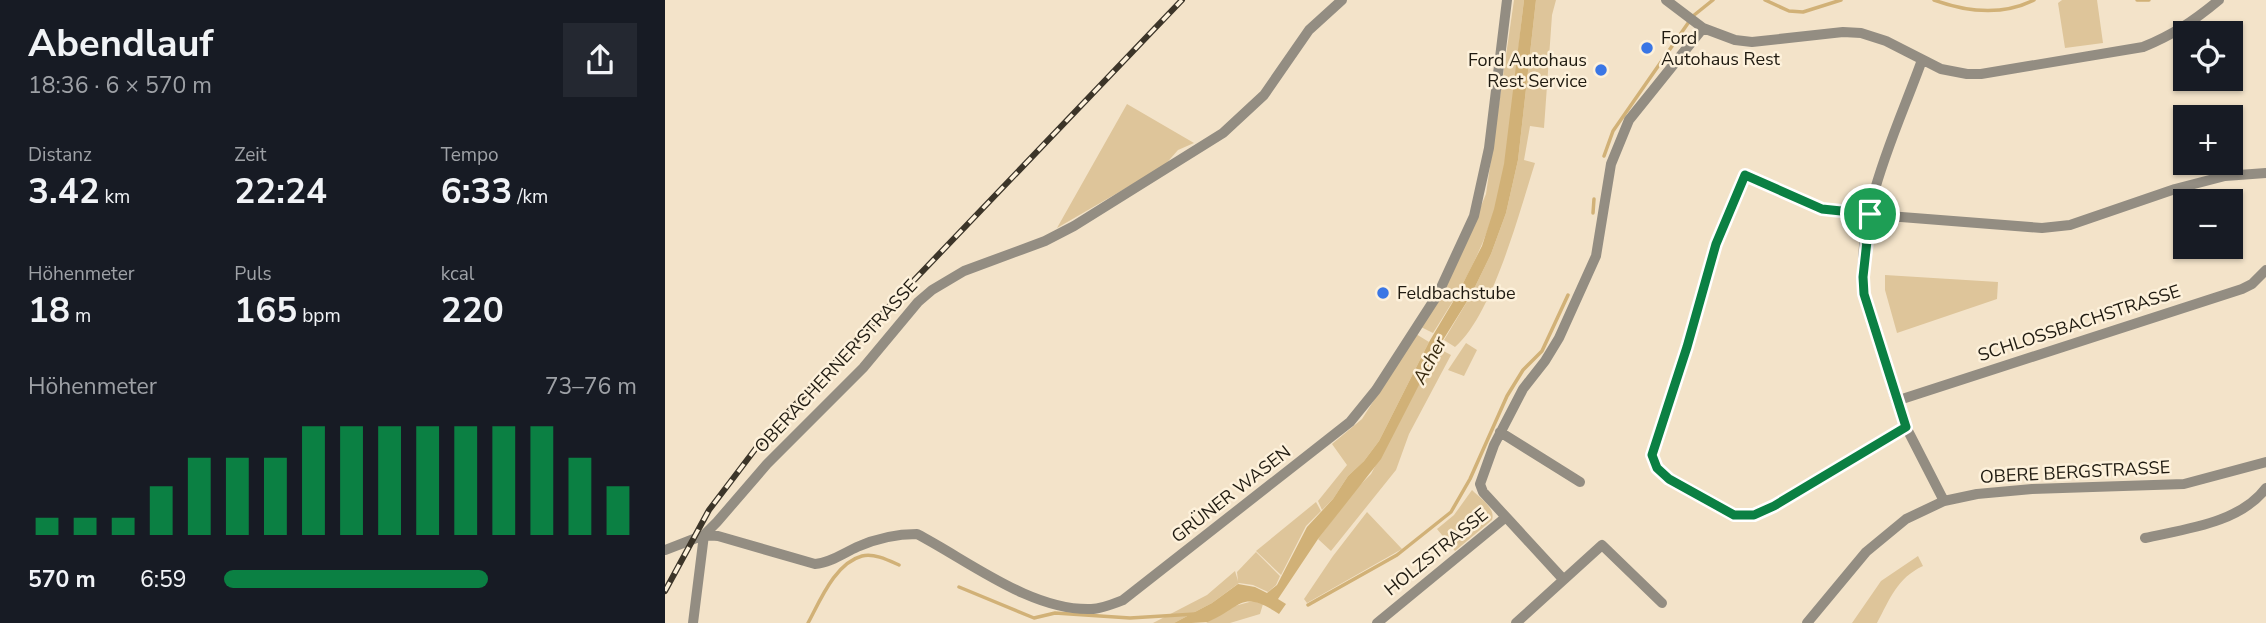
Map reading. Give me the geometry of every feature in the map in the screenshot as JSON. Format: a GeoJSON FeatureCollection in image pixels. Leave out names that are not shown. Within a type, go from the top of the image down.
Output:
{"type":"FeatureCollection","features":[{"type":"Feature","properties":{"kind":"street","name":"OBERACHERNER STRASSE"},"geometry":{"type":"LineString","coordinates":[[665,550],[704,535],[767,464],[863,368],[918,302],[932,290],[964,271],[1021,250],[1074,226],[1223,133],[1264,95],[1309,30],[1342,0]]}},
{"type":"Feature","properties":{"kind":"street","name":"GRÜNER WASEN"},"geometry":{"type":"LineString","coordinates":[[704,535],[718,536],[815,564],[861,545],[902,534],[917,534],[1016,589],[1063,608],[1094,610],[1123,600],[1350,422],[1375,390],[1439,294],[1469,229],[1482,185],[1507,0]]}},
{"type":"Feature","properties":{"kind":"street"},"geometry":{"type":"LineString","coordinates":[[1666,0],[1694,21],[1735,40],[1752,42],[1843,32],[1861,33],[1887,41],[1941,69],[1967,74],[2129,50],[2167,38],[2219,0]]}},
{"type":"Feature","properties":{"kind":"street","name":"HOLZSTRASSE"},"geometry":{"type":"LineString","coordinates":[[1377,623],[1506,517],[1483,492],[1480,484],[1500,432],[1523,388],[1559,338],[1596,256],[1611,164],[1629,120],[1694,21]]}},
{"type":"Feature","properties":{"kind":"street"},"geometry":{"type":"LineString","coordinates":[[1922,60],[1880,170],[1870,214],[1863,277],[1864,294],[1896,401],[1906,427],[1944,501]]}},
{"type":"Feature","properties":{"kind":"street"},"geometry":{"type":"LineString","coordinates":[[1906,427],[1774,506],[1754,515],[1734,515],[1669,479],[1657,468],[1652,455],[1687,347],[1716,244],[1745,175],[1822,209],[2056,227],[2070,225],[2175,189],[2225,176],[2266,173]]}},
{"type":"Feature","properties":{"kind":"street","name":"SCHLOSSBACHSTRASSE"},"geometry":{"type":"LineString","coordinates":[[1896,401],[2242,289],[2252,285],[2266,270]]}},
{"type":"Feature","properties":{"kind":"street"},"geometry":{"type":"LineString","coordinates":[[1500,432],[1580,482]]}},
{"type":"Feature","properties":{"kind":"street","name":"OBERE BERGSTRASSE"},"geometry":{"type":"LineString","coordinates":[[1807,623],[1866,552],[1906,519],[1944,501],[1977,494],[2032,489],[2184,484],[2266,462]]}},
{"type":"Feature","properties":{"kind":"street"},"geometry":{"type":"LineString","coordinates":[[2145,538],[2226,516],[2250,506],[2266,488]]}},
{"type":"Feature","properties":{"kind":"street"},"geometry":{"type":"LineString","coordinates":[[1506,517],[1563,579]]}},
{"type":"Feature","properties":{"kind":"street"},"geometry":{"type":"LineString","coordinates":[[693,623],[704,535]]}},
{"type":"Feature","properties":{"kind":"street"},"geometry":{"type":"LineString","coordinates":[[1515,623],[1602,545],[1662,603]]}},
{"type":"Feature","properties":{"kind":"shaded area"},"geometry":{"type":"Polygon","coordinates":[[[1514,0],[1524,0],[1510,131],[1495,208],[1469,273],[1433,333],[1421,327],[1460,257],[1486,194],[1514,0]]]}},
{"type":"Feature","properties":{"kind":"shaded area"},"geometry":{"type":"Polygon","coordinates":[[[1536,0],[1556,0],[1552,15],[1544,128],[1530,126],[1524,160],[1535,163],[1513,234],[1481,311],[1469,332],[1455,347],[1444,340],[1471,295],[1491,254],[1506,213],[1518,160],[1536,0]]]}},
{"type":"Feature","properties":{"kind":"shaded area"},"geometry":{"type":"Polygon","coordinates":[[[2062,0],[2097,0],[2103,43],[2065,48],[2058,3],[2062,0]]]}},
{"type":"Feature","properties":{"kind":"shaded area"},"geometry":{"type":"Polygon","coordinates":[[[1127,104],[1194,143],[1178,150],[1164,166],[1057,228],[1127,104]]]}},
{"type":"Feature","properties":{"kind":"shaded area"},"geometry":{"type":"Polygon","coordinates":[[[1885,275],[1998,282],[1997,299],[1897,333],[1885,290],[1885,275]]]}},
{"type":"Feature","properties":{"kind":"shaded area"},"geometry":{"type":"Polygon","coordinates":[[[1416,334],[1429,342],[1379,441],[1322,510],[1318,501],[1347,465],[1332,444],[1362,419],[1416,334]]]}},
{"type":"Feature","properties":{"kind":"shaded area"},"geometry":{"type":"Polygon","coordinates":[[[1466,343],[1477,350],[1464,376],[1448,370],[1466,343]]]}},
{"type":"Feature","properties":{"kind":"shaded area"},"geometry":{"type":"Polygon","coordinates":[[[1438,348],[1451,355],[1409,434],[1396,470],[1331,551],[1318,539],[1355,490],[1371,474],[1438,348]]]}},
{"type":"Feature","properties":{"kind":"shaded area"},"geometry":{"type":"Polygon","coordinates":[[[1472,490],[1490,507],[1492,520],[1455,551],[1437,529],[1454,515],[1472,490]]]}},
{"type":"Feature","properties":{"kind":"shaded area"},"geometry":{"type":"Polygon","coordinates":[[[1316,502],[1321,511],[1306,526],[1281,575],[1256,551],[1316,502]]]}},
{"type":"Feature","properties":{"kind":"shaded area"},"geometry":{"type":"Polygon","coordinates":[[[1367,512],[1402,549],[1307,603],[1304,599],[1367,512]]]}},
{"type":"Feature","properties":{"kind":"shaded area"},"geometry":{"type":"Polygon","coordinates":[[[1256,552],[1280,576],[1276,585],[1268,592],[1253,585],[1239,583],[1212,603],[1174,623],[1153,623],[1207,595],[1235,571],[1238,581],[1237,572],[1256,552]]]}},
{"type":"Feature","properties":{"kind":"shaded area"},"geometry":{"type":"Polygon","coordinates":[[[1918,556],[1923,566],[1900,583],[1877,623],[1852,623],[1881,581],[1918,556]]]}},
{"type":"Feature","properties":{"kind":"shaded area"},"geometry":{"type":"Polygon","coordinates":[[[1253,601],[1263,604],[1260,614],[1230,623],[1206,623],[1231,607],[1253,601]]]}},
{"type":"Feature","properties":{"kind":"water","name":"Acher"},"geometry":{"type":"Polygon","coordinates":[[[1524,0],[1536,0],[1518,160],[1506,213],[1491,254],[1471,295],[1438,348],[1381,459],[1318,539],[1278,599],[1286,604],[1279,614],[1249,602],[1235,606],[1208,622],[1174,623],[1212,603],[1238,584],[1255,587],[1267,593],[1277,585],[1307,527],[1379,441],[1482,246],[1504,164],[1524,0]]]}},
{"type":"Feature","properties":{"kind":"waterway"},"geometry":{"type":"LineString","coordinates":[[1604,156],[1613,131],[1693,16],[1713,0]]}},
{"type":"Feature","properties":{"kind":"waterway"},"geometry":{"type":"LineString","coordinates":[[1765,0],[1789,11],[1803,12],[1841,0]]}},
{"type":"Feature","properties":{"kind":"waterway"},"geometry":{"type":"LineString","coordinates":[[1934,0],[1984,10],[2010,8],[2034,0]]}},
{"type":"Feature","properties":{"kind":"waterway"},"geometry":{"type":"LineString","coordinates":[[2137,0],[2149,0]]}},
{"type":"Feature","properties":{"kind":"waterway"},"geometry":{"type":"LineString","coordinates":[[1593,213],[1594,199]]}},
{"type":"Feature","properties":{"kind":"waterway"},"geometry":{"type":"LineString","coordinates":[[1308,605],[1397,555],[1451,512],[1470,479],[1507,396],[1523,370],[1542,351],[1568,295]]}},
{"type":"Feature","properties":{"kind":"waterway"},"geometry":{"type":"LineString","coordinates":[[808,623],[829,584],[852,560],[871,555],[899,565]]}},
{"type":"Feature","properties":{"kind":"waterway"},"geometry":{"type":"LineString","coordinates":[[959,587],[1034,618],[1055,613],[1130,618],[1195,614]]}},
{"type":"Feature","properties":{"kind":"railway"},"geometry":{"type":"LineString","coordinates":[[665,591],[709,510],[766,435],[1182,0]]}},
{"type":"Feature","properties":{"kind":"place","name":"Ford Autohaus Rest"},"geometry":{"type":"Point","coordinates":[1647,48]}},
{"type":"Feature","properties":{"kind":"place","name":"Ford Autohaus Rest Service"},"geometry":{"type":"Point","coordinates":[1601,70]}},
{"type":"Feature","properties":{"kind":"place","name":"Feldbachstube"},"geometry":{"type":"Point","coordinates":[1383,293]}},
{"type":"Feature","properties":{"kind":"route"},"geometry":{"type":"LineString","coordinates":[[1745,175],[1822,209],[1870,214],[1864,256],[1864,294],[1906,427],[1875,448],[1754,515],[1734,515],[1669,479],[1657,468],[1652,455],[1687,347],[1716,244],[1745,175]]}}]}
